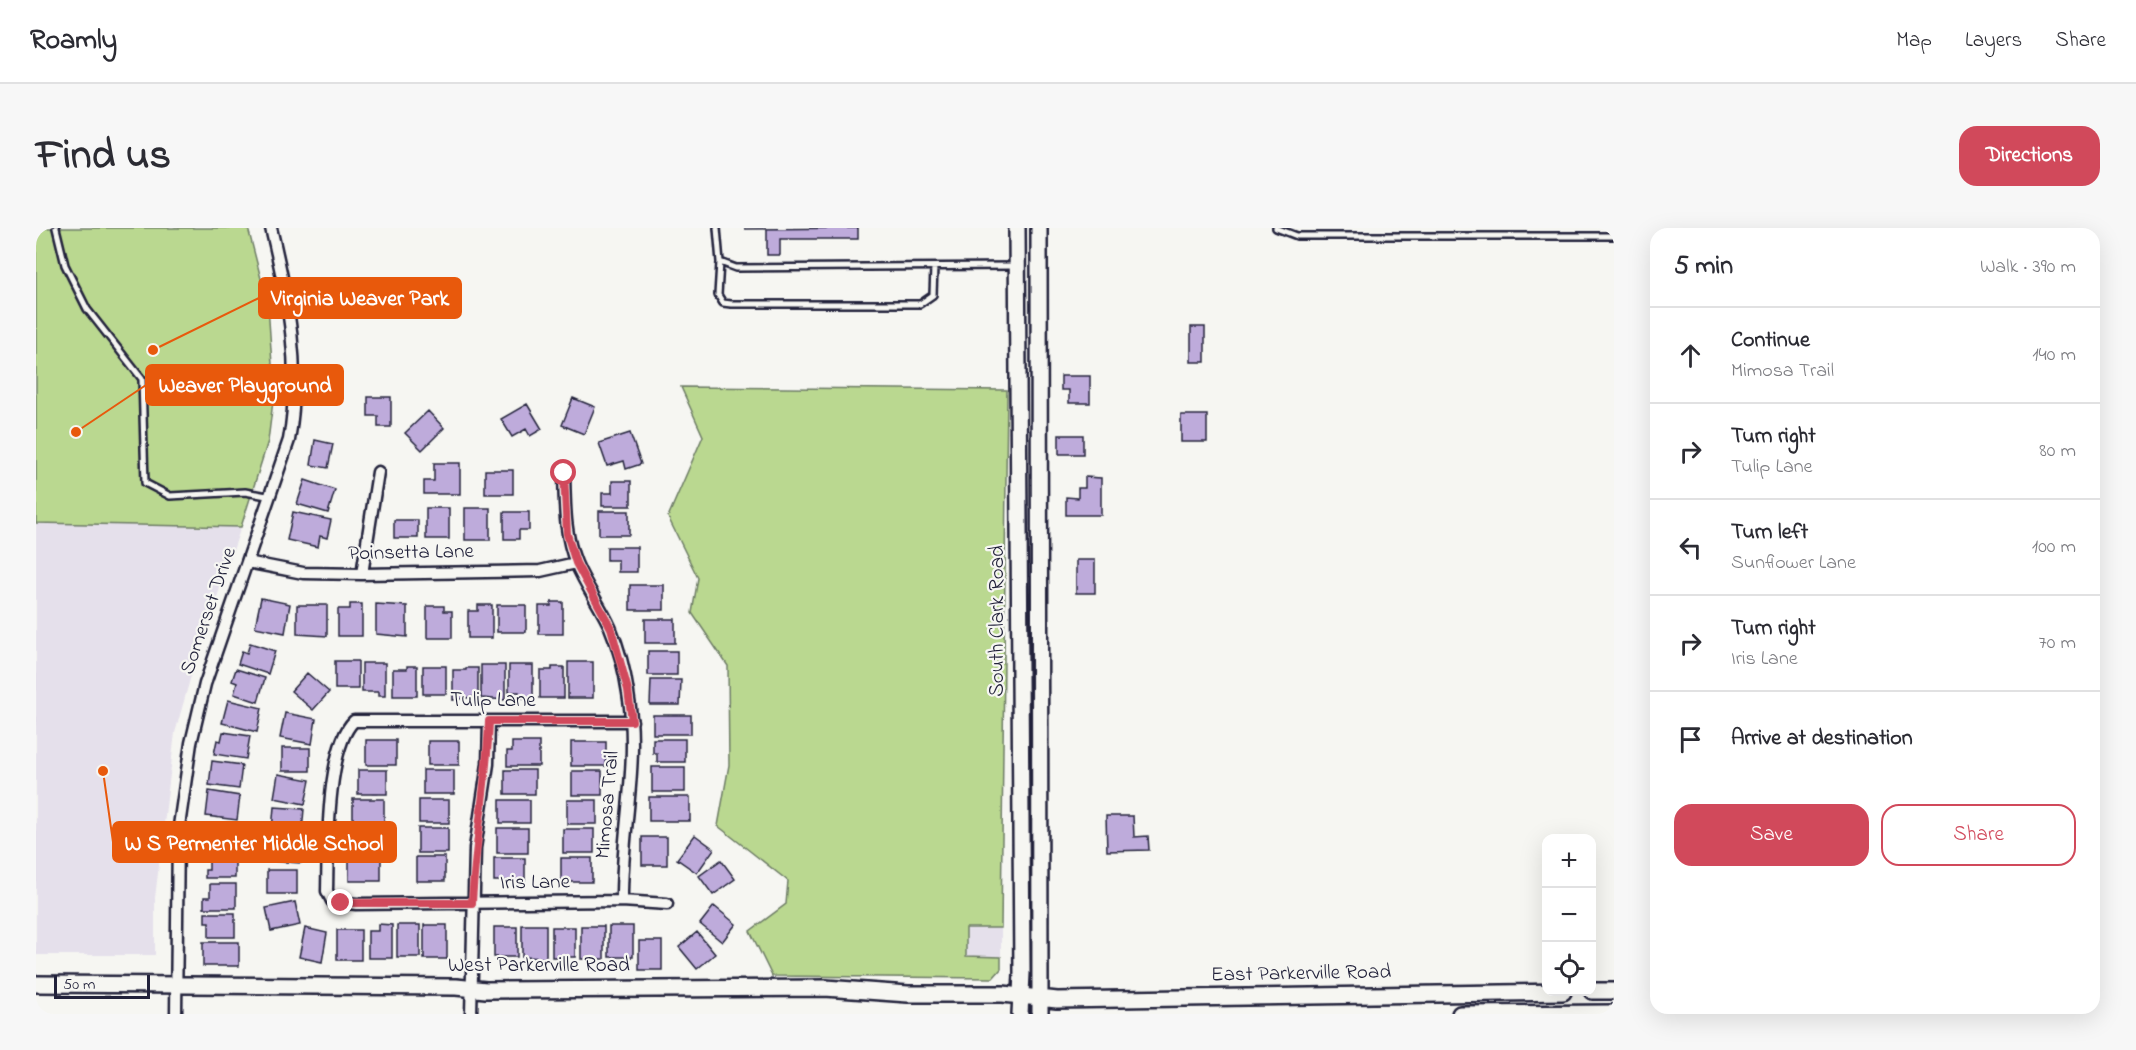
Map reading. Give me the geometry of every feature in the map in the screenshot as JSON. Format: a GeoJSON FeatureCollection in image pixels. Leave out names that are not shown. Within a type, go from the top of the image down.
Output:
{"type":"FeatureCollection","features":[{"type":"Feature","properties":{"kind":"main road","name":"South Clark Road"},"geometry":{"type":"LineString","coordinates":[[1017,228],[1020,1014]]}},
{"type":"Feature","properties":{"kind":"main road","name":"South Clark Road"},"geometry":{"type":"LineString","coordinates":[[1039,228],[1040,1014]]}},
{"type":"Feature","properties":{"kind":"main road"},"geometry":{"type":"LineString","coordinates":[[1017,266],[1039,265]]}},
{"type":"Feature","properties":{"kind":"main road","name":"West Parkerville Road"},"geometry":{"type":"LineString","coordinates":[[36,984],[176,984],[486,990],[825,988],[908,993],[1020,995],[1041,998]]}},
{"type":"Feature","properties":{"kind":"main road"},"geometry":{"type":"LineString","coordinates":[[1596,991],[1614,991]]}},
{"type":"Feature","properties":{"kind":"main road","name":"East Parkerville Road"},"geometry":{"type":"LineString","coordinates":[[1041,998],[1057,1000],[1542,992]]}},
{"type":"Feature","properties":{"kind":"main road"},"geometry":{"type":"LineString","coordinates":[[1460,1014],[1614,1013]]}},
{"type":"Feature","properties":{"kind":"street","name":"Somerset Drive"},"geometry":{"type":"LineString","coordinates":[[176,1014],[178,833],[191,743],[205,684],[267,496],[289,440],[294,413],[296,371],[289,309],[272,228]]}},
{"type":"Feature","properties":{"kind":"street"},"geometry":{"type":"LineString","coordinates":[[362,574],[378,472]]}},
{"type":"Feature","properties":{"kind":"street","name":"Mimosa Trail"},"geometry":{"type":"LineString","coordinates":[[564,473],[567,534],[576,563],[611,628],[628,690],[634,757],[621,862],[622,901]]}},
{"type":"Feature","properties":{"kind":"street","name":"Poinsetta Lane"},"geometry":{"type":"LineString","coordinates":[[247,562],[303,573],[362,574],[540,571],[576,563]]}},
{"type":"Feature","properties":{"kind":"street","name":"Tulip Lane"},"geometry":{"type":"LineString","coordinates":[[332,901],[327,891],[329,817],[342,739],[347,728],[354,721],[632,721]]}},
{"type":"Feature","properties":{"kind":"street"},"geometry":{"type":"LineString","coordinates":[[471,1014],[475,848],[488,765],[489,721]]}},
{"type":"Feature","properties":{"kind":"street","name":"Iris Lane"},"geometry":{"type":"LineString","coordinates":[[332,901],[356,904],[622,901],[667,903]]}},
{"type":"Feature","properties":{"kind":"lane"},"geometry":{"type":"LineString","coordinates":[[56,228],[65,265],[87,309],[142,379],[145,483],[170,496],[245,492],[267,496]]}},
{"type":"Feature","properties":{"kind":"lane"},"geometry":{"type":"LineString","coordinates":[[717,228],[720,262],[718,295],[723,303],[920,304],[933,295],[934,267]]}},
{"type":"Feature","properties":{"kind":"lane"},"geometry":{"type":"LineString","coordinates":[[1276,228],[1297,236],[1614,236]]}},
{"type":"Feature","properties":{"kind":"lane"},"geometry":{"type":"LineString","coordinates":[[720,262],[736,268],[1017,266]]}},
{"type":"Feature","properties":{"kind":"shaded area"},"geometry":{"type":"Polygon","coordinates":[[[36,500],[89,524],[241,527],[196,658],[175,733],[155,898],[155,955],[36,955],[36,500]]]}},
{"type":"Feature","properties":{"kind":"shaded area"},"geometry":{"type":"Polygon","coordinates":[[[966,927],[1001,928],[1001,957],[966,956],[966,927]]]}},
{"type":"Feature","properties":{"kind":"green space"},"geometry":{"type":"Polygon","coordinates":[[[36,228],[248,228],[268,306],[274,393],[268,441],[241,527],[36,523],[36,228]]]}},
{"type":"Feature","properties":{"kind":"green space"},"geometry":{"type":"Polygon","coordinates":[[[681,387],[1007,390],[1001,928],[966,928],[966,956],[1001,957],[1001,969],[993,978],[772,976],[750,931],[786,904],[788,881],[718,826],[729,765],[728,666],[692,613],[698,578],[668,517],[703,436],[681,387]]]}},
{"type":"Feature","properties":{"kind":"building"},"geometry":{"type":"Polygon","coordinates":[[[858,228],[858,239],[780,239],[780,255],[767,255],[767,229],[744,229],[858,228]]]}},
{"type":"Feature","properties":{"kind":"building"},"geometry":{"type":"Polygon","coordinates":[[[1191,327],[1205,327],[1205,362],[1191,362],[1191,327]]]}},
{"type":"Feature","properties":{"kind":"building"},"geometry":{"type":"Polygon","coordinates":[[[1061,376],[1090,376],[1090,403],[1069,403],[1069,390],[1061,390],[1061,376]]]}},
{"type":"Feature","properties":{"kind":"building"},"geometry":{"type":"Polygon","coordinates":[[[368,397],[391,397],[391,427],[378,427],[378,416],[368,416],[368,397]]]}},
{"type":"Feature","properties":{"kind":"building"},"geometry":{"type":"Polygon","coordinates":[[[573,398],[595,407],[584,434],[562,425],[573,398]]]}},
{"type":"Feature","properties":{"kind":"building"},"geometry":{"type":"Polygon","coordinates":[[[527,404],[542,429],[530,436],[526,429],[512,437],[501,419],[527,404]]]}},
{"type":"Feature","properties":{"kind":"building"},"geometry":{"type":"Polygon","coordinates":[[[428,411],[444,428],[422,450],[405,433],[428,411]]]}},
{"type":"Feature","properties":{"kind":"building"},"geometry":{"type":"Polygon","coordinates":[[[1181,415],[1207,415],[1207,442],[1181,442],[1181,415]]]}},
{"type":"Feature","properties":{"kind":"building"},"geometry":{"type":"Polygon","coordinates":[[[630,433],[641,464],[626,469],[624,461],[607,466],[599,443],[630,433]]]}},
{"type":"Feature","properties":{"kind":"building"},"geometry":{"type":"Polygon","coordinates":[[[1059,435],[1083,435],[1083,454],[1059,454],[1059,435]]]}},
{"type":"Feature","properties":{"kind":"building"},"geometry":{"type":"Polygon","coordinates":[[[315,440],[333,444],[328,468],[311,465],[315,440]]]}},
{"type":"Feature","properties":{"kind":"building"},"geometry":{"type":"Polygon","coordinates":[[[434,463],[460,463],[460,494],[424,494],[424,481],[434,481],[434,463]]]}},
{"type":"Feature","properties":{"kind":"building"},"geometry":{"type":"Polygon","coordinates":[[[485,470],[513,470],[513,494],[485,494],[485,470]]]}},
{"type":"Feature","properties":{"kind":"building"},"geometry":{"type":"Polygon","coordinates":[[[1085,477],[1101,478],[1101,515],[1066,515],[1066,497],[1078,498],[1078,488],[1085,488],[1085,477]]]}},
{"type":"Feature","properties":{"kind":"building"},"geometry":{"type":"Polygon","coordinates":[[[305,480],[335,490],[328,513],[297,504],[305,480]]]}},
{"type":"Feature","properties":{"kind":"building"},"geometry":{"type":"Polygon","coordinates":[[[612,481],[631,481],[631,506],[602,506],[602,493],[612,493],[612,481]]]}},
{"type":"Feature","properties":{"kind":"building"},"geometry":{"type":"Polygon","coordinates":[[[426,508],[449,508],[449,539],[426,539],[426,508]]]}},
{"type":"Feature","properties":{"kind":"building"},"geometry":{"type":"Polygon","coordinates":[[[465,508],[490,508],[490,540],[465,540],[465,508]]]}},
{"type":"Feature","properties":{"kind":"building"},"geometry":{"type":"Polygon","coordinates":[[[599,511],[629,511],[629,535],[599,535],[599,511]]]}},
{"type":"Feature","properties":{"kind":"building"},"geometry":{"type":"Polygon","coordinates":[[[293,512],[331,520],[327,538],[320,536],[318,547],[287,540],[293,512]]]}},
{"type":"Feature","properties":{"kind":"building"},"geometry":{"type":"Polygon","coordinates":[[[504,512],[529,512],[529,530],[519,530],[519,539],[504,539],[504,512]]]}},
{"type":"Feature","properties":{"kind":"building"},"geometry":{"type":"Polygon","coordinates":[[[394,520],[418,520],[418,538],[394,538],[394,520]]]}},
{"type":"Feature","properties":{"kind":"building"},"geometry":{"type":"Polygon","coordinates":[[[607,547],[637,547],[637,572],[618,572],[618,560],[607,560],[607,547]]]}},
{"type":"Feature","properties":{"kind":"building"},"geometry":{"type":"Polygon","coordinates":[[[1076,560],[1095,560],[1095,593],[1076,593],[1076,560]]]}},
{"type":"Feature","properties":{"kind":"building"},"geometry":{"type":"Polygon","coordinates":[[[630,585],[664,585],[664,610],[630,610],[630,585]]]}},
{"type":"Feature","properties":{"kind":"building"},"geometry":{"type":"Polygon","coordinates":[[[261,598],[290,604],[285,633],[255,627],[261,598]]]}},
{"type":"Feature","properties":{"kind":"building"},"geometry":{"type":"Polygon","coordinates":[[[551,602],[563,602],[563,634],[539,634],[539,606],[551,606],[551,602]]]}},
{"type":"Feature","properties":{"kind":"building"},"geometry":{"type":"Polygon","coordinates":[[[350,604],[362,604],[362,636],[338,636],[338,609],[350,609],[350,604]]]}},
{"type":"Feature","properties":{"kind":"building"},"geometry":{"type":"Polygon","coordinates":[[[376,604],[407,606],[407,637],[376,634],[376,604]]]}},
{"type":"Feature","properties":{"kind":"building"},"geometry":{"type":"Polygon","coordinates":[[[297,605],[327,605],[327,636],[297,634],[297,605]]]}},
{"type":"Feature","properties":{"kind":"building"},"geometry":{"type":"Polygon","coordinates":[[[478,605],[492,605],[492,638],[468,638],[468,611],[478,611],[478,605]]]}},
{"type":"Feature","properties":{"kind":"building"},"geometry":{"type":"Polygon","coordinates":[[[497,605],[526,605],[526,632],[497,632],[497,605]]]}},
{"type":"Feature","properties":{"kind":"building"},"geometry":{"type":"Polygon","coordinates":[[[427,606],[444,606],[444,611],[452,611],[452,638],[427,638],[427,606]]]}},
{"type":"Feature","properties":{"kind":"building"},"geometry":{"type":"Polygon","coordinates":[[[645,619],[675,619],[675,643],[645,643],[645,619]]]}},
{"type":"Feature","properties":{"kind":"building"},"geometry":{"type":"Polygon","coordinates":[[[250,643],[275,651],[268,674],[238,664],[242,651],[247,653],[250,643]]]}},
{"type":"Feature","properties":{"kind":"building"},"geometry":{"type":"Polygon","coordinates":[[[648,651],[677,651],[677,675],[648,675],[648,651]]]}},
{"type":"Feature","properties":{"kind":"building"},"geometry":{"type":"Polygon","coordinates":[[[335,661],[358,661],[358,689],[335,689],[335,661]]]}},
{"type":"Feature","properties":{"kind":"building"},"geometry":{"type":"Polygon","coordinates":[[[568,662],[593,662],[593,698],[568,698],[568,662]]]}},
{"type":"Feature","properties":{"kind":"building"},"geometry":{"type":"Polygon","coordinates":[[[362,663],[385,663],[385,696],[378,696],[378,692],[362,692],[362,663]]]}},
{"type":"Feature","properties":{"kind":"building"},"geometry":{"type":"Polygon","coordinates":[[[481,665],[505,665],[505,700],[481,698],[481,665]]]}},
{"type":"Feature","properties":{"kind":"building"},"geometry":{"type":"Polygon","coordinates":[[[509,665],[533,665],[533,698],[519,698],[519,692],[509,692],[509,665]]]}},
{"type":"Feature","properties":{"kind":"building"},"geometry":{"type":"Polygon","coordinates":[[[407,666],[417,666],[417,696],[393,696],[393,669],[407,669],[407,666]]]}},
{"type":"Feature","properties":{"kind":"building"},"geometry":{"type":"Polygon","coordinates":[[[423,666],[446,666],[446,694],[423,694],[423,666]]]}},
{"type":"Feature","properties":{"kind":"building"},"geometry":{"type":"Polygon","coordinates":[[[552,667],[564,667],[564,698],[540,698],[540,670],[552,670],[552,667]]]}},
{"type":"Feature","properties":{"kind":"building"},"geometry":{"type":"Polygon","coordinates":[[[466,668],[478,668],[478,696],[453,700],[453,670],[466,670],[466,668]]]}},
{"type":"Feature","properties":{"kind":"building"},"geometry":{"type":"Polygon","coordinates":[[[236,669],[265,678],[258,702],[234,694],[237,683],[232,681],[236,669]]]}},
{"type":"Feature","properties":{"kind":"building"},"geometry":{"type":"Polygon","coordinates":[[[307,673],[329,692],[313,710],[291,691],[307,673]]]}},
{"type":"Feature","properties":{"kind":"building"},"geometry":{"type":"Polygon","coordinates":[[[651,680],[681,680],[680,705],[650,705],[651,680]]]}},
{"type":"Feature","properties":{"kind":"building"},"geometry":{"type":"Polygon","coordinates":[[[228,700],[262,708],[257,732],[222,723],[228,700]]]}},
{"type":"Feature","properties":{"kind":"building"},"geometry":{"type":"Polygon","coordinates":[[[285,713],[316,719],[312,744],[280,738],[285,713]]]}},
{"type":"Feature","properties":{"kind":"building"},"geometry":{"type":"Polygon","coordinates":[[[653,715],[691,715],[691,734],[653,734],[653,715]]]}},
{"type":"Feature","properties":{"kind":"building"},"geometry":{"type":"Polygon","coordinates":[[[223,732],[250,736],[246,759],[214,754],[217,740],[221,741],[223,732]]]}},
{"type":"Feature","properties":{"kind":"building"},"geometry":{"type":"Polygon","coordinates":[[[653,739],[685,739],[685,762],[657,762],[657,753],[653,753],[653,739]]]}},
{"type":"Feature","properties":{"kind":"building"},"geometry":{"type":"Polygon","coordinates":[[[366,740],[396,740],[396,765],[366,765],[366,740]]]}},
{"type":"Feature","properties":{"kind":"building"},"geometry":{"type":"Polygon","coordinates":[[[428,741],[459,741],[459,765],[428,765],[428,741]]]}},
{"type":"Feature","properties":{"kind":"building"},"geometry":{"type":"Polygon","coordinates":[[[512,742],[539,742],[539,766],[507,766],[507,751],[512,751],[512,742]]]}},
{"type":"Feature","properties":{"kind":"building"},"geometry":{"type":"Polygon","coordinates":[[[571,742],[606,742],[606,766],[571,766],[571,742]]]}},
{"type":"Feature","properties":{"kind":"building"},"geometry":{"type":"Polygon","coordinates":[[[282,748],[310,748],[310,771],[282,771],[282,748]]]}},
{"type":"Feature","properties":{"kind":"building"},"geometry":{"type":"Polygon","coordinates":[[[212,761],[242,765],[239,789],[209,785],[212,761]]]}},
{"type":"Feature","properties":{"kind":"building"},"geometry":{"type":"Polygon","coordinates":[[[652,767],[685,767],[685,792],[652,792],[652,767]]]}},
{"type":"Feature","properties":{"kind":"building"},"geometry":{"type":"Polygon","coordinates":[[[358,770],[387,770],[387,794],[358,794],[358,770]]]}},
{"type":"Feature","properties":{"kind":"building"},"geometry":{"type":"Polygon","coordinates":[[[423,770],[454,770],[454,794],[423,794],[423,770]]]}},
{"type":"Feature","properties":{"kind":"building"},"geometry":{"type":"Polygon","coordinates":[[[505,770],[535,770],[535,794],[505,794],[505,770]]]}},
{"type":"Feature","properties":{"kind":"building"},"geometry":{"type":"Polygon","coordinates":[[[572,771],[602,771],[602,795],[572,795],[572,771]]]}},
{"type":"Feature","properties":{"kind":"building"},"geometry":{"type":"Polygon","coordinates":[[[278,774],[310,780],[305,804],[274,798],[278,774]]]}},
{"type":"Feature","properties":{"kind":"building"},"geometry":{"type":"Polygon","coordinates":[[[209,791],[240,796],[237,820],[206,816],[209,791]]]}},
{"type":"Feature","properties":{"kind":"building"},"geometry":{"type":"Polygon","coordinates":[[[649,797],[690,797],[690,821],[649,821],[649,797]]]}},
{"type":"Feature","properties":{"kind":"building"},"geometry":{"type":"Polygon","coordinates":[[[353,799],[384,799],[384,823],[353,823],[353,799]]]}},
{"type":"Feature","properties":{"kind":"building"},"geometry":{"type":"Polygon","coordinates":[[[419,800],[449,800],[449,823],[419,823],[419,800]]]}},
{"type":"Feature","properties":{"kind":"building"},"geometry":{"type":"Polygon","coordinates":[[[500,800],[530,800],[530,823],[500,823],[500,800]]]}},
{"type":"Feature","properties":{"kind":"building"},"geometry":{"type":"Polygon","coordinates":[[[567,800],[597,800],[597,824],[567,824],[567,800]]]}},
{"type":"Feature","properties":{"kind":"building"},"geometry":{"type":"Polygon","coordinates":[[[274,807],[304,809],[302,832],[272,830],[274,807]]]}},
{"type":"Feature","properties":{"kind":"building"},"geometry":{"type":"Polygon","coordinates":[[[1106,816],[1133,816],[1134,837],[1148,836],[1149,850],[1107,851],[1106,816]]]}},
{"type":"Feature","properties":{"kind":"building"},"geometry":{"type":"Polygon","coordinates":[[[418,828],[448,828],[448,853],[418,853],[418,828]]]}},
{"type":"Feature","properties":{"kind":"building"},"geometry":{"type":"Polygon","coordinates":[[[497,828],[528,828],[528,853],[497,853],[497,828]]]}},
{"type":"Feature","properties":{"kind":"building"},"geometry":{"type":"Polygon","coordinates":[[[563,829],[594,829],[594,853],[563,853],[563,829]]]}},
{"type":"Feature","properties":{"kind":"building"},"geometry":{"type":"Polygon","coordinates":[[[695,835],[714,849],[697,873],[677,859],[695,835]]]}},
{"type":"Feature","properties":{"kind":"building"},"geometry":{"type":"Polygon","coordinates":[[[273,836],[302,838],[301,863],[271,861],[273,836]]]}},
{"type":"Feature","properties":{"kind":"building"},"geometry":{"type":"Polygon","coordinates":[[[642,837],[667,837],[667,865],[642,865],[642,837]]]}},
{"type":"Feature","properties":{"kind":"building"},"geometry":{"type":"Polygon","coordinates":[[[209,854],[235,854],[235,878],[205,878],[205,870],[209,870],[209,854]]]}},
{"type":"Feature","properties":{"kind":"building"},"geometry":{"type":"Polygon","coordinates":[[[349,857],[381,857],[381,881],[349,881],[349,857]]]}},
{"type":"Feature","properties":{"kind":"building"},"geometry":{"type":"Polygon","coordinates":[[[416,857],[445,857],[445,881],[416,881],[416,857]]]}},
{"type":"Feature","properties":{"kind":"building"},"geometry":{"type":"Polygon","coordinates":[[[494,858],[525,858],[525,881],[494,881],[494,858]]]}},
{"type":"Feature","properties":{"kind":"building"},"geometry":{"type":"Polygon","coordinates":[[[561,858],[592,858],[592,882],[561,882],[561,858]]]}},
{"type":"Feature","properties":{"kind":"building"},"geometry":{"type":"Polygon","coordinates":[[[721,860],[735,879],[713,895],[699,876],[721,860]]]}},
{"type":"Feature","properties":{"kind":"building"},"geometry":{"type":"Polygon","coordinates":[[[267,870],[297,870],[297,894],[267,894],[267,870]]]}},
{"type":"Feature","properties":{"kind":"building"},"geometry":{"type":"Polygon","coordinates":[[[210,884],[236,884],[236,908],[204,908],[204,897],[210,897],[210,884]]]}},
{"type":"Feature","properties":{"kind":"building"},"geometry":{"type":"Polygon","coordinates":[[[295,902],[300,925],[271,931],[266,908],[295,902]]]}},
{"type":"Feature","properties":{"kind":"building"},"geometry":{"type":"Polygon","coordinates":[[[714,906],[736,924],[722,942],[700,924],[714,906]]]}},
{"type":"Feature","properties":{"kind":"building"},"geometry":{"type":"Polygon","coordinates":[[[205,913],[235,913],[235,937],[209,937],[209,922],[205,922],[205,913]]]}},
{"type":"Feature","properties":{"kind":"building"},"geometry":{"type":"Polygon","coordinates":[[[378,924],[392,925],[392,958],[368,958],[368,931],[378,931],[378,924]]]}},
{"type":"Feature","properties":{"kind":"building"},"geometry":{"type":"Polygon","coordinates":[[[397,925],[420,925],[420,957],[397,957],[397,925]]]}},
{"type":"Feature","properties":{"kind":"building"},"geometry":{"type":"Polygon","coordinates":[[[424,925],[447,925],[447,959],[424,959],[424,925]]]}},
{"type":"Feature","properties":{"kind":"building"},"geometry":{"type":"Polygon","coordinates":[[[522,925],[546,925],[546,958],[522,957],[522,925]]]}},
{"type":"Feature","properties":{"kind":"building"},"geometry":{"type":"Polygon","coordinates":[[[581,926],[604,926],[604,959],[581,959],[581,926]]]}},
{"type":"Feature","properties":{"kind":"building"},"geometry":{"type":"Polygon","coordinates":[[[609,926],[633,926],[633,957],[609,957],[609,926]]]}},
{"type":"Feature","properties":{"kind":"building"},"geometry":{"type":"Polygon","coordinates":[[[494,927],[517,927],[517,957],[494,957],[494,927]]]}},
{"type":"Feature","properties":{"kind":"building"},"geometry":{"type":"Polygon","coordinates":[[[552,927],[575,927],[575,957],[552,957],[552,927]]]}},
{"type":"Feature","properties":{"kind":"building"},"geometry":{"type":"Polygon","coordinates":[[[305,928],[327,933],[322,962],[299,957],[305,928]]]}},
{"type":"Feature","properties":{"kind":"building"},"geometry":{"type":"Polygon","coordinates":[[[337,930],[361,930],[361,960],[337,960],[337,930]]]}},
{"type":"Feature","properties":{"kind":"building"},"geometry":{"type":"Polygon","coordinates":[[[697,932],[715,954],[697,969],[679,947],[697,932]]]}},
{"type":"Feature","properties":{"kind":"building"},"geometry":{"type":"Polygon","coordinates":[[[639,941],[662,941],[662,970],[639,970],[639,941]]]}},
{"type":"Feature","properties":{"kind":"building"},"geometry":{"type":"Polygon","coordinates":[[[203,942],[239,942],[239,966],[203,966],[203,942]]]}},
{"type":"Feature","properties":{"kind":"place","name":"Virginia Weaver Park"},"geometry":{"type":"Point","coordinates":[153,350]}},
{"type":"Feature","properties":{"kind":"place","name":"Weaver Playground"},"geometry":{"type":"Point","coordinates":[76,432]}},
{"type":"Feature","properties":{"kind":"place","name":"W S Permenter Middle School"},"geometry":{"type":"Point","coordinates":[103,771]}},
{"type":"Feature","properties":{"kind":"route"},"geometry":{"type":"LineString","coordinates":[[341,903],[472,903],[475,848],[488,765],[489,721],[632,721],[628,690],[611,628],[576,563],[567,534],[564,473]]}}]}
